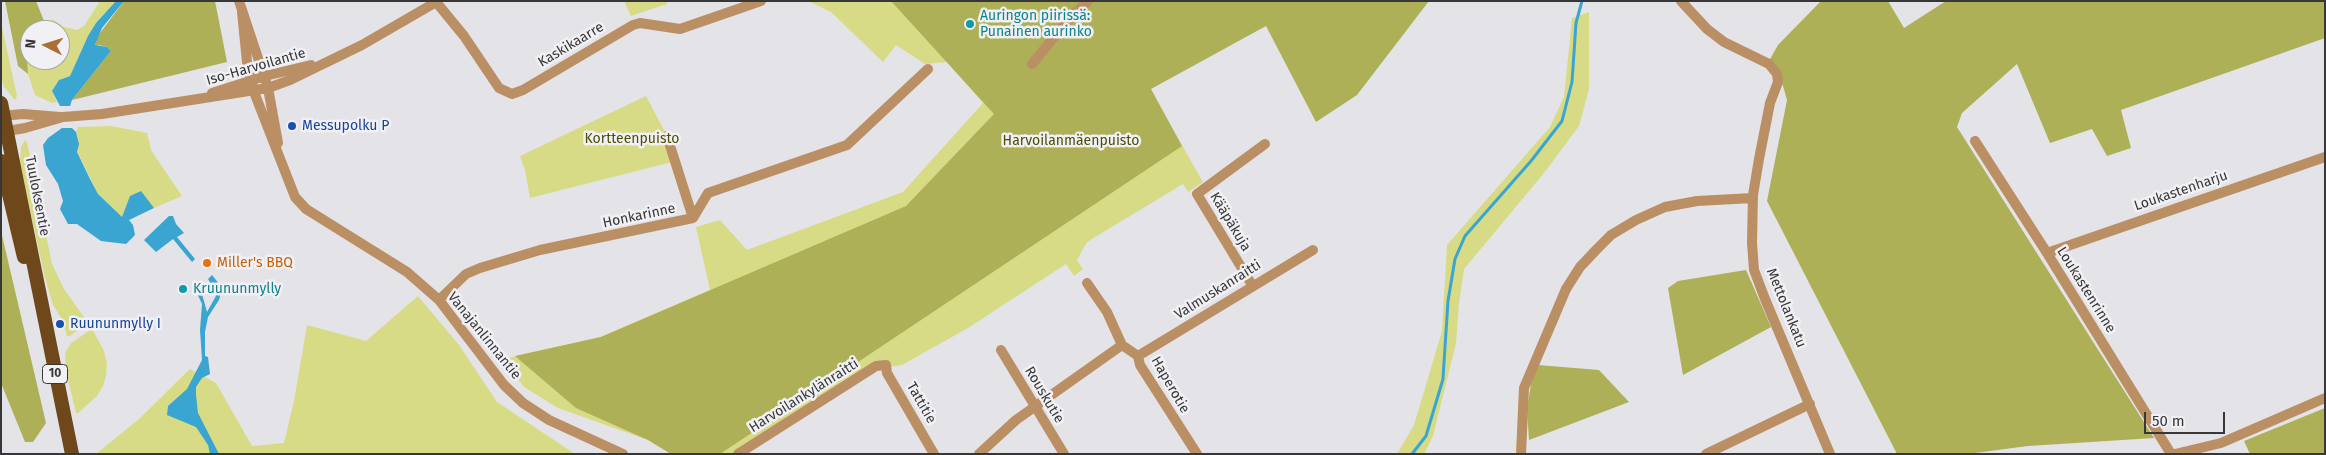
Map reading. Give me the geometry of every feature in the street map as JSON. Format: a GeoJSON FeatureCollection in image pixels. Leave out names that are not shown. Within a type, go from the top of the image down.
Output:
{"type":"FeatureCollection","features":[{"type":"Feature","properties":{"kind":"highway","name":"Tuuloksentie"},"geometry":{"type":"LineString","coordinates":[[2,111],[4,132],[72,454]]}},
{"type":"Feature","properties":{"kind":"highway","name":"Tuuloksentie"},"geometry":{"type":"LineString","coordinates":[[1,161],[17,233],[38,295]]}},
{"type":"Feature","properties":{"kind":"street"},"geometry":{"type":"LineString","coordinates":[[238,1],[242,12]]}},
{"type":"Feature","properties":{"kind":"street","name":"Kaskikaarre"},"geometry":{"type":"LineString","coordinates":[[438,2],[459,29],[499,88],[512,94],[523,90],[633,25],[640,23],[680,29],[761,1]]}},
{"type":"Feature","properties":{"kind":"street"},"geometry":{"type":"LineString","coordinates":[[1032,64],[1069,20],[1088,1]]}},
{"type":"Feature","properties":{"kind":"street","name":"Mettolankatu"},"geometry":{"type":"LineString","coordinates":[[1680,1],[1707,29],[1724,42],[1769,64],[1778,76],[1758,159],[1753,198],[1752,243],[1754,270],[1764,299],[1830,454]]}},
{"type":"Feature","properties":{"kind":"street","name":"Iso-Harvoilantie"},"geometry":{"type":"LineString","coordinates":[[2,111],[63,117],[102,114],[254,92],[290,80],[438,2]]}},
{"type":"Feature","properties":{"kind":"street","name":"Vanajanlinnantie"},"geometry":{"type":"LineString","coordinates":[[242,12],[265,76],[280,154],[289,186],[295,197],[306,209],[407,272],[439,300],[504,385],[523,403],[549,420],[623,454]]}},
{"type":"Feature","properties":{"kind":"street","name":"Vanajanlinnantie"},"geometry":{"type":"LineString","coordinates":[[242,12],[247,62],[254,92],[280,154]]}},
{"type":"Feature","properties":{"kind":"street","name":"Iso-Harvoilantie"},"geometry":{"type":"LineString","coordinates":[[192,100],[251,80],[328,61]]}},
{"type":"Feature","properties":{"kind":"street","name":"Honkarinne"},"geometry":{"type":"LineString","coordinates":[[439,300],[466,274],[480,268],[540,250],[694,218],[708,193],[847,146],[928,69]]}},
{"type":"Feature","properties":{"kind":"street","name":"Iso-Harvoilantie"},"geometry":{"type":"LineString","coordinates":[[4,132],[63,117]]}},
{"type":"Feature","properties":{"kind":"street"},"geometry":{"type":"LineString","coordinates":[[667,136],[694,218]]}},
{"type":"Feature","properties":{"kind":"street","name":"Loukastenrinne"},"geometry":{"type":"LineString","coordinates":[[1975,141],[2047,253],[2171,454]]}},
{"type":"Feature","properties":{"kind":"street","name":"Kääpäkuja"},"geometry":{"type":"LineString","coordinates":[[1252,285],[1197,194],[1265,144]]}},
{"type":"Feature","properties":{"kind":"street","name":"Loukastenharju"},"geometry":{"type":"LineString","coordinates":[[2047,253],[2325,156]]}},
{"type":"Feature","properties":{"kind":"street"},"geometry":{"type":"LineString","coordinates":[[1521,454],[1524,388],[1566,289],[1580,267],[1611,235],[1664,206],[1697,201],[1753,198]]}},
{"type":"Feature","properties":{"kind":"street","name":"Valmuskanraitti"},"geometry":{"type":"LineString","coordinates":[[1138,356],[1252,285],[1313,250]]}},
{"type":"Feature","properties":{"kind":"street"},"geometry":{"type":"LineString","coordinates":[[979,454],[1035,406],[1122,345],[1107,312],[1087,283]]}},
{"type":"Feature","properties":{"kind":"street","name":"Haperotie"},"geometry":{"type":"LineString","coordinates":[[1122,345],[1138,356],[1140,365],[1196,454]]}},
{"type":"Feature","properties":{"kind":"street","name":"Rouskutie"},"geometry":{"type":"LineString","coordinates":[[1001,350],[1064,454]]}},
{"type":"Feature","properties":{"kind":"street","name":"Harvoilankylänraitti"},"geometry":{"type":"LineString","coordinates":[[738,454],[876,366],[886,365]]}},
{"type":"Feature","properties":{"kind":"street","name":"Tattitie"},"geometry":{"type":"LineString","coordinates":[[886,365],[888,373],[934,454]]}},
{"type":"Feature","properties":{"kind":"street"},"geometry":{"type":"LineString","coordinates":[[2175,454],[2221,442],[2325,398]]}},
{"type":"Feature","properties":{"kind":"street"},"geometry":{"type":"LineString","coordinates":[[1706,454],[1810,404]]}},
{"type":"Feature","properties":{"kind":"green space"},"geometry":{"type":"Polygon","coordinates":[[[5,1],[36,1],[44,20],[20,20],[20,68],[18,66],[5,1]]]}},
{"type":"Feature","properties":{"kind":"green space"},"geometry":{"type":"Polygon","coordinates":[[[100,1],[116,1],[96,23],[88,36],[70,76],[63,78],[52,91],[57,102],[52,103],[35,95],[28,70],[70,70],[70,28],[77,30],[84,26],[100,1]]]}},
{"type":"Feature","properties":{"kind":"green space"},"geometry":{"type":"Polygon","coordinates":[[[124,1],[215,1],[227,62],[72,100],[111,51],[107,47],[95,46],[97,37],[124,1]]]}},
{"type":"Feature","properties":{"kind":"green space"},"geometry":{"type":"Polygon","coordinates":[[[624,1],[667,1],[667,4],[631,16],[624,1]]]}},
{"type":"Feature","properties":{"kind":"green space","name":"Harvoilanmäenpuisto"},"geometry":{"type":"Polygon","coordinates":[[[808,1],[1105,1],[1150,89],[1203,182],[1188,192],[1183,184],[1087,242],[1077,260],[1083,269],[1074,276],[1066,264],[968,328],[902,365],[889,367],[888,360],[874,363],[731,454],[671,454],[648,440],[558,408],[524,387],[503,359],[600,337],[710,290],[696,227],[720,220],[747,250],[903,192],[983,103],[947,62],[925,64],[896,45],[883,62],[831,12],[808,1]]]}},
{"type":"Feature","properties":{"kind":"green space","name":"Harvoilanmäenpuisto"},"geometry":{"type":"Polygon","coordinates":[[[891,1],[1429,1],[1357,95],[1316,122],[1266,26],[1151,89],[1182,146],[720,454],[671,454],[648,440],[576,408],[515,356],[601,337],[906,206],[994,114],[891,1]]]}},
{"type":"Feature","properties":{"kind":"green space"},"geometry":{"type":"Polygon","coordinates":[[[1821,1],[1888,1],[1904,28],[1946,1],[2325,1],[2325,38],[2121,110],[2131,148],[2107,156],[2092,129],[2050,143],[2017,64],[1962,113],[1957,127],[2154,438],[2028,446],[1967,454],[1897,454],[1767,201],[1787,100],[1779,72],[1769,61],[1778,45],[1821,1]]]}},
{"type":"Feature","properties":{"kind":"green space"},"geometry":{"type":"Polygon","coordinates":[[[1589,12],[1589,89],[1579,126],[1544,173],[1464,269],[1456,343],[1433,436],[1424,454],[1397,454],[1414,425],[1442,331],[1447,245],[1550,127],[1564,97],[1572,18],[1589,12]]]}},
{"type":"Feature","properties":{"kind":"green space"},"geometry":{"type":"Polygon","coordinates":[[[1,23],[17,96],[15,100],[4,87],[1,77],[1,23]]]}},
{"type":"Feature","properties":{"kind":"green space","name":"Kortteenpuisto"},"geometry":{"type":"Polygon","coordinates":[[[646,96],[667,136],[676,161],[530,198],[525,170],[520,156],[646,96]]]}},
{"type":"Feature","properties":{"kind":"green space"},"geometry":{"type":"Polygon","coordinates":[[[111,126],[147,133],[151,150],[182,196],[154,208],[140,191],[122,218],[98,194],[77,151],[79,144],[76,132],[78,127],[111,126]]]}},
{"type":"Feature","properties":{"kind":"green space"},"geometry":{"type":"Polygon","coordinates":[[[25,140],[27,142],[52,264],[64,289],[88,323],[70,336],[67,336],[63,321],[53,305],[45,278],[20,164],[21,147],[25,140]]]}},
{"type":"Feature","properties":{"kind":"green space"},"geometry":{"type":"Polygon","coordinates":[[[1,231],[46,423],[33,442],[25,442],[1,383],[1,231]]]}},
{"type":"Feature","properties":{"kind":"green space"},"geometry":{"type":"Polygon","coordinates":[[[1746,270],[1771,327],[1683,375],[1668,288],[1678,281],[1746,270]]]}},
{"type":"Feature","properties":{"kind":"green space"},"geometry":{"type":"Polygon","coordinates":[[[418,296],[459,345],[497,402],[575,454],[96,454],[139,419],[190,369],[216,383],[252,446],[284,443],[294,401],[307,325],[366,341],[418,296]]]}},
{"type":"Feature","properties":{"kind":"green space"},"geometry":{"type":"Polygon","coordinates":[[[92,329],[104,351],[107,363],[106,376],[97,396],[76,413],[66,371],[65,353],[71,343],[92,329]]]}},
{"type":"Feature","properties":{"kind":"green space"},"geometry":{"type":"Polygon","coordinates":[[[1538,365],[1599,370],[1629,402],[1529,440],[1527,409],[1531,384],[1538,365]]]}},
{"type":"Feature","properties":{"kind":"green space"},"geometry":{"type":"Polygon","coordinates":[[[2325,408],[2325,454],[2250,454],[2244,441],[2325,408]]]}},
{"type":"Feature","properties":{"kind":"water"},"geometry":{"type":"Polygon","coordinates":[[[116,1],[124,1],[102,28],[95,45],[107,47],[111,51],[72,100],[70,106],[60,106],[52,91],[59,80],[70,76],[88,36],[96,23],[116,1]]]}},
{"type":"Feature","properties":{"kind":"water"},"geometry":{"type":"Polygon","coordinates":[[[62,128],[72,128],[76,132],[79,144],[77,152],[98,194],[122,217],[130,196],[141,191],[154,208],[129,220],[133,225],[135,235],[126,244],[101,241],[77,224],[68,224],[60,209],[63,201],[58,184],[46,165],[43,145],[48,138],[62,128]]]}},
{"type":"Feature","properties":{"kind":"water"},"geometry":{"type":"Polygon","coordinates":[[[169,216],[173,216],[176,224],[184,233],[177,237],[195,259],[192,262],[173,239],[156,252],[144,240],[169,216]]]}},
{"type":"Feature","properties":{"kind":"water"},"geometry":{"type":"Polygon","coordinates":[[[212,275],[220,285],[221,293],[219,300],[208,317],[205,332],[205,356],[208,357],[210,374],[202,378],[196,387],[196,395],[198,413],[219,454],[210,454],[208,445],[196,427],[167,415],[168,406],[187,389],[202,360],[200,330],[202,304],[196,291],[200,287],[207,312],[217,294],[208,279],[212,275]]]}},
{"type":"Feature","properties":{"kind":"waterway"},"geometry":{"type":"LineString","coordinates":[[1443,378],[1448,301],[1455,259],[1465,236],[1531,161],[1562,121],[1572,82],[1576,23],[1582,1]]}},
{"type":"Feature","properties":{"kind":"waterway"},"geometry":{"type":"LineString","coordinates":[[1412,454],[1426,436],[1443,379]]}},
{"type":"Feature","properties":{"kind":"place","name":"Auringon piirissä: Punainen aurinko"},"geometry":{"type":"Point","coordinates":[970,24]}},
{"type":"Feature","properties":{"kind":"place","name":"Messupolku P"},"geometry":{"type":"Point","coordinates":[292,126]}},
{"type":"Feature","properties":{"kind":"place","name":"Miller's BBQ"},"geometry":{"type":"Point","coordinates":[207,263]}},
{"type":"Feature","properties":{"kind":"place","name":"Kruununmylly"},"geometry":{"type":"Point","coordinates":[183,289]}},
{"type":"Feature","properties":{"kind":"place","name":"Ruununmylly I"},"geometry":{"type":"Point","coordinates":[60,324]}}]}
